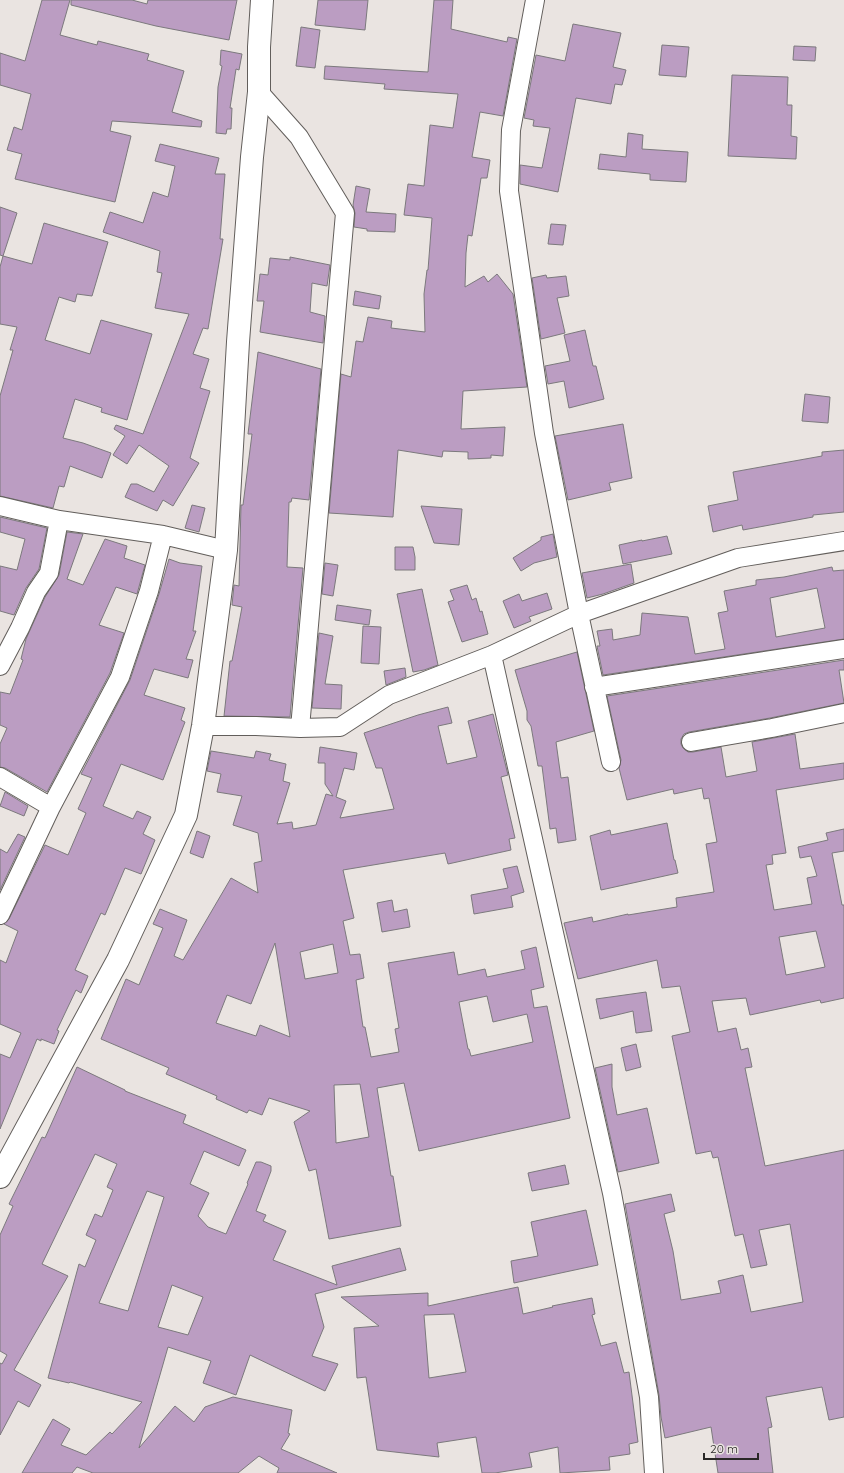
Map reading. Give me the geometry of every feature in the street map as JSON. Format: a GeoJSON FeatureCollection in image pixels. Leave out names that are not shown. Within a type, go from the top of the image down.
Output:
{"type":"FeatureCollection","features":[{"type":"Feature","properties":{"kind":"street"},"geometry":{"type":"LineString","coordinates":[[0,1177],[118,960],[186,815],[203,726],[226,550],[238,342],[252,157],[259,92],[259,47],[262,0]]}},
{"type":"Feature","properties":{"kind":"street"},"geometry":{"type":"LineString","coordinates":[[535,0],[511,130],[509,191],[544,433],[594,687],[612,762]]}},
{"type":"Feature","properties":{"kind":"street"},"geometry":{"type":"LineString","coordinates":[[259,92],[298,137],[345,213],[300,728]]}},
{"type":"Feature","properties":{"kind":"street"},"geometry":{"type":"LineString","coordinates":[[0,506],[59,520],[163,535],[226,550]]}},
{"type":"Feature","properties":{"kind":"street"},"geometry":{"type":"LineString","coordinates":[[0,666],[20,628],[36,592],[49,573],[59,520]]}},
{"type":"Feature","properties":{"kind":"street"},"geometry":{"type":"LineString","coordinates":[[0,914],[51,807],[120,677],[149,591],[163,535]]}},
{"type":"Feature","properties":{"kind":"street"},"geometry":{"type":"LineString","coordinates":[[203,726],[300,728],[340,727],[389,695],[492,655],[579,614],[738,558],[844,541]]}},
{"type":"Feature","properties":{"kind":"street"},"geometry":{"type":"LineString","coordinates":[[594,687],[844,649]]}},
{"type":"Feature","properties":{"kind":"street"},"geometry":{"type":"LineString","coordinates":[[492,655],[612,1193],[649,1397],[654,1473]]}},
{"type":"Feature","properties":{"kind":"street"},"geometry":{"type":"LineString","coordinates":[[691,742],[772,728],[844,713]]}},
{"type":"Feature","properties":{"kind":"street"},"geometry":{"type":"LineString","coordinates":[[0,777],[51,807]]}},
{"type":"Feature","properties":{"kind":"building"},"geometry":{"type":"Polygon","coordinates":[[[42,0],[70,0],[60,35],[97,45],[98,41],[149,54],[147,60],[184,71],[172,112],[202,121],[201,127],[112,121],[110,131],[131,136],[115,202],[15,179],[22,154],[7,150],[14,127],[22,130],[31,94],[0,85],[0,53],[25,61],[42,0]]]}},
{"type":"Feature","properties":{"kind":"building"},"geometry":{"type":"Polygon","coordinates":[[[71,0],[132,0],[147,4],[148,0],[237,0],[229,40],[156,26],[71,5],[71,0]]]}},
{"type":"Feature","properties":{"kind":"building"},"geometry":{"type":"Polygon","coordinates":[[[318,0],[368,0],[365,30],[315,25],[318,0]]]}},
{"type":"Feature","properties":{"kind":"building"},"geometry":{"type":"Polygon","coordinates":[[[434,0],[453,0],[451,29],[507,42],[508,37],[517,39],[503,116],[480,112],[472,157],[490,160],[487,178],[481,178],[472,236],[468,235],[465,287],[484,276],[488,282],[497,274],[513,294],[527,387],[463,391],[461,429],[505,427],[503,456],[491,455],[491,458],[468,459],[468,452],[443,451],[442,457],[398,450],[393,517],[329,513],[341,374],[351,377],[356,341],[363,342],[368,317],[392,321],[391,328],[425,332],[424,294],[428,270],[432,218],[404,215],[408,184],[424,186],[430,125],[453,128],[458,94],[384,89],[385,84],[324,79],[325,66],[428,72],[434,0]]]}},
{"type":"Feature","properties":{"kind":"building"},"geometry":{"type":"Polygon","coordinates":[[[573,24],[621,33],[613,67],[626,70],[622,85],[615,84],[611,104],[576,98],[558,192],[520,184],[520,165],[542,168],[550,128],[533,126],[534,120],[524,118],[536,55],[565,61],[573,24]]]}},
{"type":"Feature","properties":{"kind":"building"},"geometry":{"type":"Polygon","coordinates":[[[301,27],[320,30],[315,68],[296,66],[301,27]]]}},
{"type":"Feature","properties":{"kind":"building"},"geometry":{"type":"Polygon","coordinates":[[[662,45],[689,47],[686,77],[659,75],[662,45]]]}},
{"type":"Feature","properties":{"kind":"building"},"geometry":{"type":"Polygon","coordinates":[[[794,46],[816,47],[815,61],[793,60],[794,46]]]}},
{"type":"Feature","properties":{"kind":"building"},"geometry":{"type":"Polygon","coordinates":[[[221,50],[242,54],[239,70],[236,69],[230,108],[232,108],[231,129],[227,129],[226,134],[216,133],[218,87],[222,66],[220,65],[221,50]]]}},
{"type":"Feature","properties":{"kind":"building"},"geometry":{"type":"Polygon","coordinates":[[[732,75],[788,77],[787,105],[792,105],[791,136],[797,137],[796,159],[728,156],[732,75]]]}},
{"type":"Feature","properties":{"kind":"building"},"geometry":{"type":"Polygon","coordinates":[[[628,133],[643,135],[642,149],[688,152],[686,182],[650,180],[650,174],[598,169],[600,154],[626,157],[628,133]]]}},
{"type":"Feature","properties":{"kind":"building"},"geometry":{"type":"Polygon","coordinates":[[[160,144],[219,158],[215,174],[225,174],[220,239],[223,239],[208,329],[203,328],[193,354],[209,359],[200,388],[210,391],[190,458],[199,463],[173,506],[163,500],[157,511],[125,497],[131,484],[137,484],[154,492],[169,466],[139,445],[127,464],[113,455],[125,436],[114,429],[116,425],[143,434],[189,314],[155,308],[162,273],[157,272],[160,251],[103,232],[110,212],[143,223],[153,192],[168,197],[175,166],[155,161],[160,144]]]}},
{"type":"Feature","properties":{"kind":"building"},"geometry":{"type":"Polygon","coordinates":[[[356,186],[370,189],[366,212],[396,214],[395,232],[367,231],[367,229],[354,227],[355,213],[353,205],[356,186]]]}},
{"type":"Feature","properties":{"kind":"building"},"geometry":{"type":"Polygon","coordinates":[[[0,207],[17,213],[3,256],[0,255],[0,207]]]}},
{"type":"Feature","properties":{"kind":"building"},"geometry":{"type":"Polygon","coordinates":[[[44,223],[108,242],[92,296],[77,294],[75,302],[59,297],[45,340],[90,354],[101,320],[152,334],[127,420],[101,412],[102,408],[75,399],[63,438],[111,453],[102,478],[70,466],[64,487],[59,486],[53,508],[0,496],[0,396],[13,350],[10,350],[17,327],[0,324],[0,267],[3,256],[32,264],[44,223]]]}},
{"type":"Feature","properties":{"kind":"building"},"geometry":{"type":"Polygon","coordinates":[[[551,224],[566,225],[563,245],[548,244],[551,224]]]}},
{"type":"Feature","properties":{"kind":"building"},"geometry":{"type":"Polygon","coordinates":[[[290,257],[330,265],[327,286],[312,283],[310,312],[325,316],[323,343],[260,332],[264,301],[257,301],[260,274],[268,275],[270,258],[290,260],[290,257]]]}},
{"type":"Feature","properties":{"kind":"building"},"geometry":{"type":"Polygon","coordinates":[[[546,275],[547,278],[566,276],[569,296],[557,298],[565,333],[541,339],[532,278],[546,275]]]}},
{"type":"Feature","properties":{"kind":"building"},"geometry":{"type":"Polygon","coordinates":[[[355,291],[381,296],[379,309],[353,305],[355,291]]]}},
{"type":"Feature","properties":{"kind":"building"},"geometry":{"type":"Polygon","coordinates":[[[585,330],[593,366],[596,366],[604,399],[569,408],[564,381],[548,384],[545,366],[570,361],[564,335],[585,330]]]}},
{"type":"Feature","properties":{"kind":"building"},"geometry":{"type":"Polygon","coordinates":[[[258,352],[321,369],[309,500],[292,498],[291,502],[289,502],[287,567],[303,568],[290,717],[224,716],[230,661],[232,661],[242,607],[232,605],[234,585],[239,586],[241,505],[243,505],[252,434],[248,434],[258,352]]]}},
{"type":"Feature","properties":{"kind":"building"},"geometry":{"type":"Polygon","coordinates":[[[805,394],[830,397],[828,423],[802,421],[805,394]]]}},
{"type":"Feature","properties":{"kind":"building"},"geometry":{"type":"Polygon","coordinates":[[[623,424],[632,478],[609,483],[611,490],[568,500],[555,436],[623,424]]]}},
{"type":"Feature","properties":{"kind":"building"},"geometry":{"type":"Polygon","coordinates":[[[844,450],[844,512],[813,515],[813,517],[743,530],[742,525],[713,532],[708,506],[738,500],[733,472],[822,456],[822,452],[844,450]]]}},
{"type":"Feature","properties":{"kind":"building"},"geometry":{"type":"Polygon","coordinates":[[[192,505],[205,508],[199,532],[185,528],[192,505]]]}},
{"type":"Feature","properties":{"kind":"building"},"geometry":{"type":"Polygon","coordinates":[[[421,506],[462,509],[459,545],[434,543],[421,506]]]}},
{"type":"Feature","properties":{"kind":"building"},"geometry":{"type":"Polygon","coordinates":[[[0,517],[47,528],[39,569],[26,588],[14,615],[0,611],[0,566],[17,570],[25,539],[0,532],[0,517]]]}},
{"type":"Feature","properties":{"kind":"building"},"geometry":{"type":"Polygon","coordinates":[[[67,532],[83,534],[67,579],[83,585],[105,539],[127,546],[124,558],[145,565],[137,594],[116,587],[99,625],[124,633],[110,673],[47,792],[5,768],[0,767],[0,744],[7,728],[0,725],[0,692],[10,694],[23,660],[21,659],[26,639],[45,597],[59,575],[67,532]]]}},
{"type":"Feature","properties":{"kind":"building"},"geometry":{"type":"Polygon","coordinates":[[[553,534],[557,557],[534,563],[521,571],[513,558],[541,540],[541,537],[553,534]]]}},
{"type":"Feature","properties":{"kind":"building"},"geometry":{"type":"Polygon","coordinates":[[[667,536],[672,554],[623,564],[619,545],[667,536]]]}},
{"type":"Feature","properties":{"kind":"building"},"geometry":{"type":"Polygon","coordinates":[[[395,547],[413,547],[415,570],[395,570],[395,547]]]}},
{"type":"Feature","properties":{"kind":"building"},"geometry":{"type":"Polygon","coordinates":[[[169,559],[180,563],[202,566],[193,631],[196,631],[186,659],[193,660],[188,678],[154,669],[144,695],[185,708],[181,720],[185,722],[163,780],[121,764],[103,806],[133,819],[137,811],[151,817],[143,834],[155,840],[141,874],[125,868],[105,915],[101,913],[75,970],[88,976],[81,993],[76,990],[57,1030],[59,1031],[54,1044],[37,1039],[0,1129],[0,1054],[10,1058],[21,1033],[0,1024],[0,960],[6,963],[18,931],[4,924],[9,919],[45,845],[68,855],[86,813],[78,809],[92,778],[81,774],[130,680],[159,594],[169,559]]]}},
{"type":"Feature","properties":{"kind":"building"},"geometry":{"type":"Polygon","coordinates":[[[325,563],[338,565],[333,596],[322,594],[325,563]]]}},
{"type":"Feature","properties":{"kind":"building"},"geometry":{"type":"Polygon","coordinates":[[[631,564],[634,583],[587,598],[582,573],[631,564]]]}},
{"type":"Feature","properties":{"kind":"building"},"geometry":{"type":"Polygon","coordinates":[[[832,567],[833,571],[844,570],[844,639],[603,675],[597,646],[600,646],[597,631],[612,629],[613,640],[640,635],[642,613],[688,617],[695,654],[725,649],[718,613],[728,611],[724,591],[756,585],[756,580],[784,577],[832,567]],[[817,588],[770,598],[776,637],[825,628],[817,588]]]}},
{"type":"Feature","properties":{"kind":"building"},"geometry":{"type":"Polygon","coordinates":[[[467,585],[472,600],[476,598],[480,612],[482,611],[488,634],[462,642],[448,602],[454,600],[450,590],[467,585]]]}},
{"type":"Feature","properties":{"kind":"building"},"geometry":{"type":"Polygon","coordinates":[[[422,589],[438,665],[413,672],[397,594],[422,589]]]}},
{"type":"Feature","properties":{"kind":"building"},"geometry":{"type":"Polygon","coordinates":[[[547,593],[552,609],[529,617],[531,621],[514,628],[503,601],[519,594],[522,601],[547,593]]]}},
{"type":"Feature","properties":{"kind":"building"},"geometry":{"type":"Polygon","coordinates":[[[337,605],[371,610],[369,625],[335,620],[337,605]]]}},
{"type":"Feature","properties":{"kind":"building"},"geometry":{"type":"Polygon","coordinates":[[[363,626],[381,627],[379,664],[361,663],[363,626]]]}},
{"type":"Feature","properties":{"kind":"building"},"geometry":{"type":"Polygon","coordinates":[[[319,633],[333,636],[325,684],[342,685],[341,709],[312,708],[319,633]]]}},
{"type":"Feature","properties":{"kind":"building"},"geometry":{"type":"Polygon","coordinates":[[[577,652],[594,731],[556,742],[561,778],[568,777],[576,840],[558,843],[556,828],[550,829],[542,766],[538,766],[531,726],[527,720],[527,711],[515,670],[577,652]]]}},
{"type":"Feature","properties":{"kind":"building"},"geometry":{"type":"Polygon","coordinates":[[[844,660],[844,670],[839,670],[844,703],[689,732],[684,734],[681,739],[683,748],[688,752],[721,747],[726,777],[757,771],[752,742],[795,734],[800,769],[844,763],[844,779],[776,790],[786,853],[772,855],[773,864],[766,865],[774,910],[812,904],[807,878],[817,876],[811,856],[800,858],[798,847],[828,840],[826,833],[844,829],[844,851],[832,853],[842,905],[844,905],[844,998],[821,1003],[820,1000],[750,1015],[746,998],[712,1001],[718,1032],[736,1028],[741,1050],[748,1048],[752,1067],[745,1068],[765,1166],[844,1150],[844,1417],[829,1420],[822,1387],[766,1397],[772,1427],[768,1428],[773,1473],[718,1473],[711,1427],[665,1438],[659,1395],[625,1204],[671,1194],[675,1211],[664,1214],[673,1251],[681,1300],[721,1293],[718,1281],[743,1275],[751,1312],[803,1302],[790,1224],[759,1230],[767,1265],[751,1268],[743,1234],[735,1236],[718,1157],[713,1158],[711,1151],[696,1154],[672,1036],[690,1032],[680,986],[662,988],[657,960],[578,979],[564,923],[592,917],[593,922],[628,914],[677,907],[676,898],[714,892],[706,844],[717,842],[709,798],[704,799],[702,788],[674,794],[673,789],[627,800],[619,768],[621,760],[607,696],[844,660]],[[816,931],[779,937],[786,975],[825,967],[816,931]]]}},
{"type":"Feature","properties":{"kind":"building"},"geometry":{"type":"Polygon","coordinates":[[[405,668],[406,677],[386,685],[384,671],[405,668]]]}},
{"type":"Feature","properties":{"kind":"building"},"geometry":{"type":"Polygon","coordinates":[[[448,707],[452,723],[438,726],[447,764],[477,757],[468,721],[493,714],[508,775],[501,777],[515,838],[509,839],[511,850],[448,864],[445,853],[343,870],[354,918],[343,921],[350,955],[360,954],[364,978],[356,980],[363,1027],[365,1027],[371,1057],[399,1052],[395,1029],[399,1028],[388,963],[454,952],[458,975],[485,969],[487,977],[525,969],[521,951],[536,947],[544,987],[531,990],[534,1008],[547,1006],[570,1118],[419,1151],[404,1083],[377,1088],[391,1176],[393,1176],[401,1226],[329,1239],[316,1169],[309,1171],[294,1122],[310,1111],[269,1098],[262,1115],[249,1110],[247,1113],[216,1099],[217,1096],[166,1074],[169,1068],[101,1039],[126,979],[139,985],[163,928],[153,924],[160,909],[187,920],[174,956],[183,960],[231,878],[258,893],[254,863],[262,861],[258,833],[233,825],[242,796],[217,792],[221,774],[207,771],[211,751],[254,758],[256,751],[271,754],[269,760],[286,764],[283,781],[290,783],[277,824],[292,822],[293,829],[316,825],[326,794],[333,796],[325,784],[325,763],[318,763],[320,747],[357,753],[354,770],[344,768],[336,797],[346,801],[340,818],[394,809],[382,768],[376,768],[364,733],[418,715],[448,707]],[[275,943],[251,1004],[227,995],[216,1023],[256,1036],[260,1025],[290,1037],[275,943]],[[333,944],[300,952],[305,979],[338,973],[333,944]],[[487,996],[459,1002],[468,1049],[471,1056],[533,1042],[527,1014],[493,1022],[487,996]],[[360,1084],[334,1085],[336,1143],[369,1137],[360,1084]]]}},
{"type":"Feature","properties":{"kind":"building"},"geometry":{"type":"Polygon","coordinates":[[[5,792],[28,806],[24,816],[0,806],[5,792]]]}},
{"type":"Feature","properties":{"kind":"building"},"geometry":{"type":"Polygon","coordinates":[[[667,823],[678,873],[601,890],[590,836],[610,830],[611,835],[667,823]]]}},
{"type":"Feature","properties":{"kind":"building"},"geometry":{"type":"Polygon","coordinates":[[[197,831],[210,836],[203,858],[190,853],[197,831]]]}},
{"type":"Feature","properties":{"kind":"building"},"geometry":{"type":"Polygon","coordinates":[[[18,834],[25,837],[0,890],[0,849],[7,853],[18,834]]]}},
{"type":"Feature","properties":{"kind":"building"},"geometry":{"type":"Polygon","coordinates":[[[517,866],[524,892],[511,896],[513,907],[474,914],[471,895],[508,888],[503,869],[517,866]]]}},
{"type":"Feature","properties":{"kind":"building"},"geometry":{"type":"Polygon","coordinates":[[[392,900],[394,912],[407,909],[410,927],[382,932],[377,903],[392,900]]]}},
{"type":"Feature","properties":{"kind":"building"},"geometry":{"type":"Polygon","coordinates":[[[646,992],[652,1031],[636,1033],[633,1011],[600,1019],[596,999],[646,992]]]}},
{"type":"Feature","properties":{"kind":"building"},"geometry":{"type":"Polygon","coordinates":[[[636,1044],[641,1067],[626,1071],[621,1048],[636,1044]]]}},
{"type":"Feature","properties":{"kind":"building"},"geometry":{"type":"Polygon","coordinates":[[[612,1064],[612,1087],[617,1115],[647,1108],[659,1163],[618,1172],[595,1068],[612,1064]]]}},
{"type":"Feature","properties":{"kind":"building"},"geometry":{"type":"Polygon","coordinates":[[[77,1067],[125,1091],[186,1115],[183,1123],[246,1150],[239,1166],[204,1151],[190,1184],[209,1193],[198,1216],[208,1227],[226,1234],[256,1162],[261,1162],[271,1166],[271,1171],[256,1211],[266,1215],[263,1221],[286,1231],[273,1260],[337,1285],[332,1266],[400,1248],[406,1270],[315,1294],[324,1327],[312,1356],[338,1364],[325,1391],[250,1355],[236,1395],[203,1383],[211,1361],[168,1347],[139,1448],[175,1406],[194,1422],[205,1407],[233,1397],[292,1410],[288,1433],[290,1434],[281,1449],[337,1473],[277,1473],[279,1468],[259,1456],[238,1473],[93,1473],[77,1467],[72,1473],[22,1473],[53,1419],[70,1429],[61,1445],[86,1455],[110,1432],[112,1434],[142,1402],[70,1382],[48,1378],[79,1264],[85,1267],[96,1240],[86,1235],[95,1214],[102,1217],[113,1190],[107,1187],[117,1164],[95,1154],[42,1264],[68,1276],[14,1370],[41,1385],[29,1407],[18,1401],[0,1435],[0,1363],[2,1364],[7,1355],[0,1351],[0,1235],[13,1206],[9,1204],[42,1137],[45,1138],[77,1067]],[[147,1191],[99,1303],[128,1311],[164,1197],[147,1191]],[[172,1285],[158,1327],[188,1335],[203,1297],[172,1285]]]}},
{"type":"Feature","properties":{"kind":"building"},"geometry":{"type":"Polygon","coordinates":[[[565,1165],[569,1184],[532,1191],[528,1173],[565,1165]]]}},
{"type":"Feature","properties":{"kind":"building"},"geometry":{"type":"Polygon","coordinates":[[[586,1210],[598,1265],[514,1283],[511,1261],[538,1256],[531,1222],[586,1210]]]}},
{"type":"Feature","properties":{"kind":"building"},"geometry":{"type":"Polygon","coordinates":[[[518,1287],[523,1314],[553,1307],[552,1306],[592,1298],[595,1314],[592,1315],[601,1346],[616,1342],[624,1373],[629,1372],[638,1442],[629,1444],[630,1454],[609,1457],[610,1470],[560,1473],[558,1447],[529,1453],[532,1467],[495,1473],[482,1473],[476,1437],[437,1443],[439,1457],[377,1450],[366,1377],[357,1378],[354,1328],[379,1326],[341,1297],[428,1293],[428,1306],[518,1287]],[[454,1314],[424,1315],[429,1378],[466,1372],[454,1314]]]}}]}
